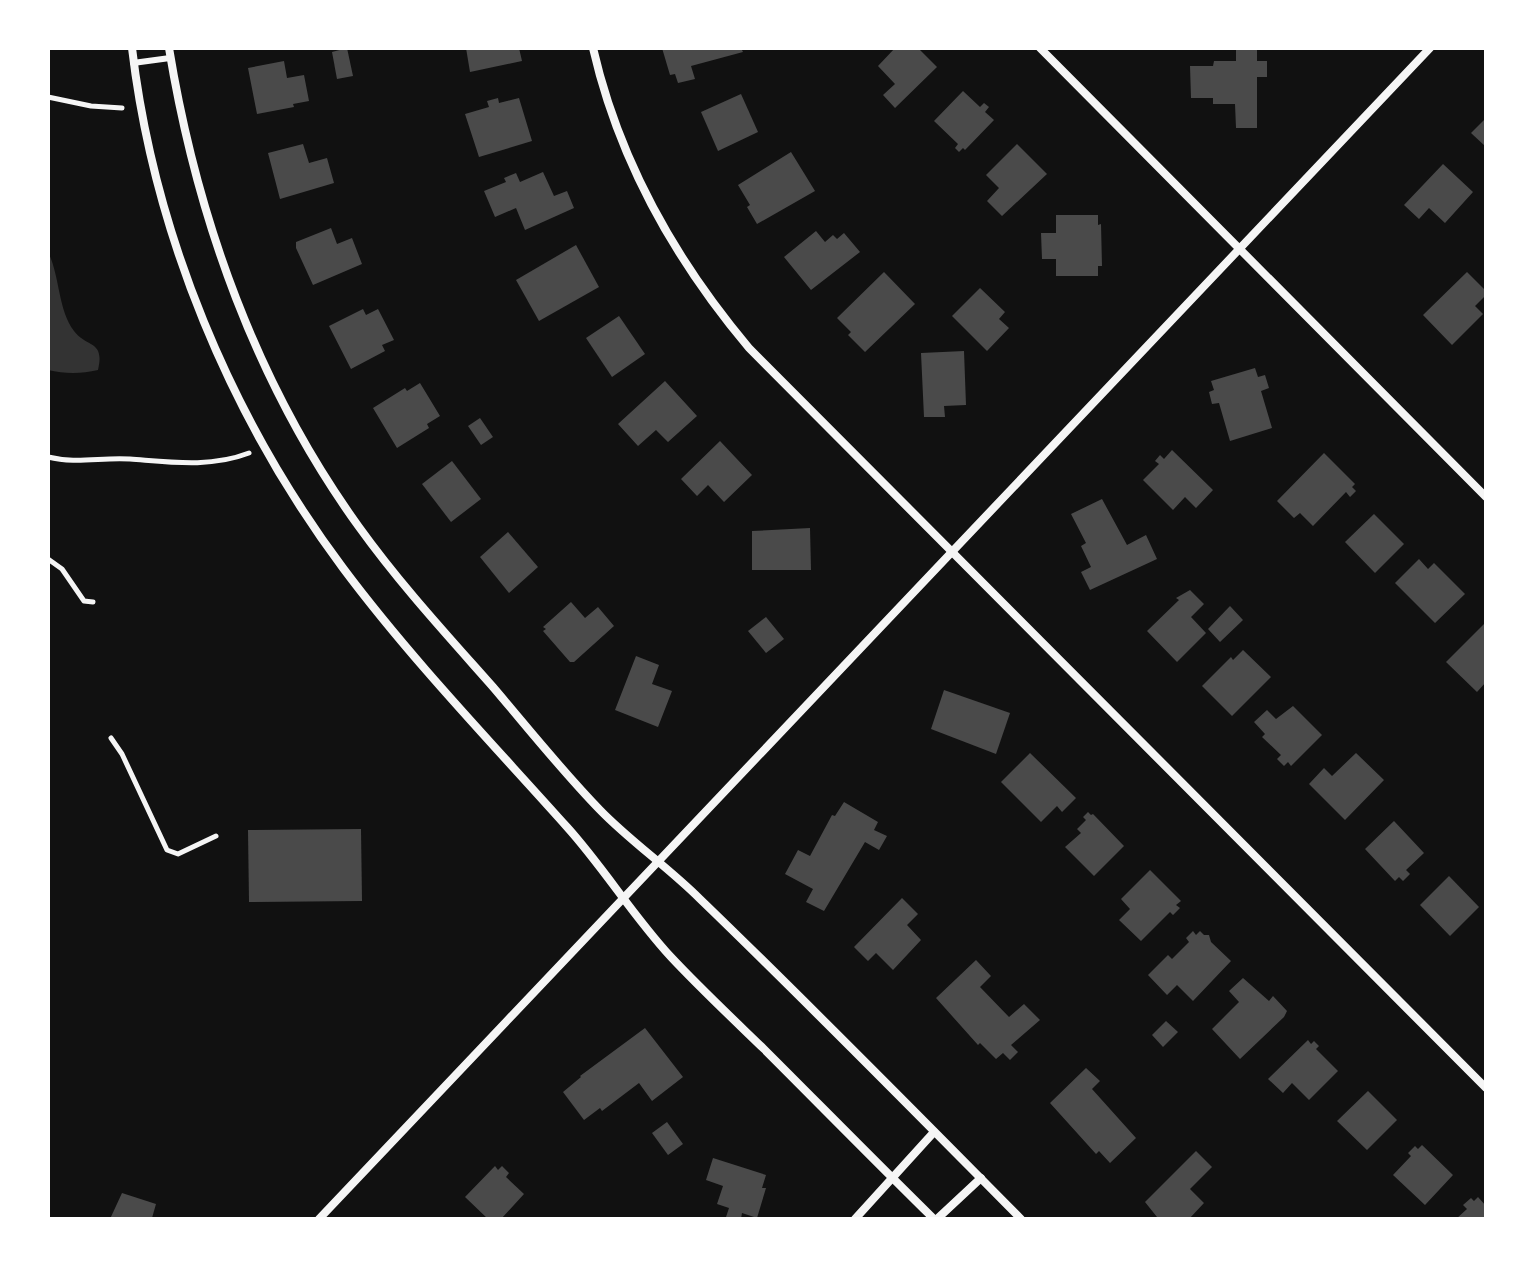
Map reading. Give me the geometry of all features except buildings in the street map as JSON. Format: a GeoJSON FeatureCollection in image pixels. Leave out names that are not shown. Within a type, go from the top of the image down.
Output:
{"type":"FeatureCollection","features":[{"type":"Feature","properties":{"kind":"street"},"geometry":{"type":"LineString","coordinates":[[132,48],[141,108],[179,256],[229,378],[265,447],[342,567],[428,671],[587,849],[623,899],[673,958],[891,1177],[936,1219],[981,1178]]}},
{"type":"Feature","properties":{"kind":"street"},"geometry":{"type":"LineString","coordinates":[[593,48],[613,117],[633,170],[665,231],[715,307],[786,387],[1486,1088]]}},
{"type":"Feature","properties":{"kind":"street"},"geometry":{"type":"LineString","coordinates":[[1040,48],[1486,497]]}},
{"type":"Feature","properties":{"kind":"street"},"geometry":{"type":"LineString","coordinates":[[319,1219],[1430,48]]}},
{"type":"Feature","properties":{"kind":"street"},"geometry":{"type":"LineString","coordinates":[[170,53],[194,170],[240,313],[276,390],[317,463],[358,526],[402,582],[599,809],[711,909],[1021,1219]]}},
{"type":"Feature","properties":{"kind":"street"},"geometry":{"type":"LineString","coordinates":[[855,1219],[934,1132]]}},
{"type":"Feature","properties":{"kind":"lane"},"geometry":{"type":"LineString","coordinates":[[133,63],[170,53]]}},
{"type":"Feature","properties":{"kind":"path"},"geometry":{"type":"LineString","coordinates":[[48,97],[91,106],[141,108]]}},
{"type":"Feature","properties":{"kind":"path"},"geometry":{"type":"LineString","coordinates":[[48,457],[76,462],[127,459],[206,463],[240,457],[265,447]]}},
{"type":"Feature","properties":{"kind":"path"},"geometry":{"type":"LineString","coordinates":[[48,559],[62,569],[84,601],[93,602]]}},
{"type":"Feature","properties":{"kind":"path"},"geometry":{"type":"LineString","coordinates":[[111,738],[122,754],[167,850],[178,854],[216,836]]}},
{"type":"Feature","properties":{"kind":"shaded area"},"geometry":{"type":"Polygon","coordinates":[[[48,252],[69,323],[79,336],[97,349],[100,360],[98,370],[73,373],[48,370],[48,252]]]}}]}
